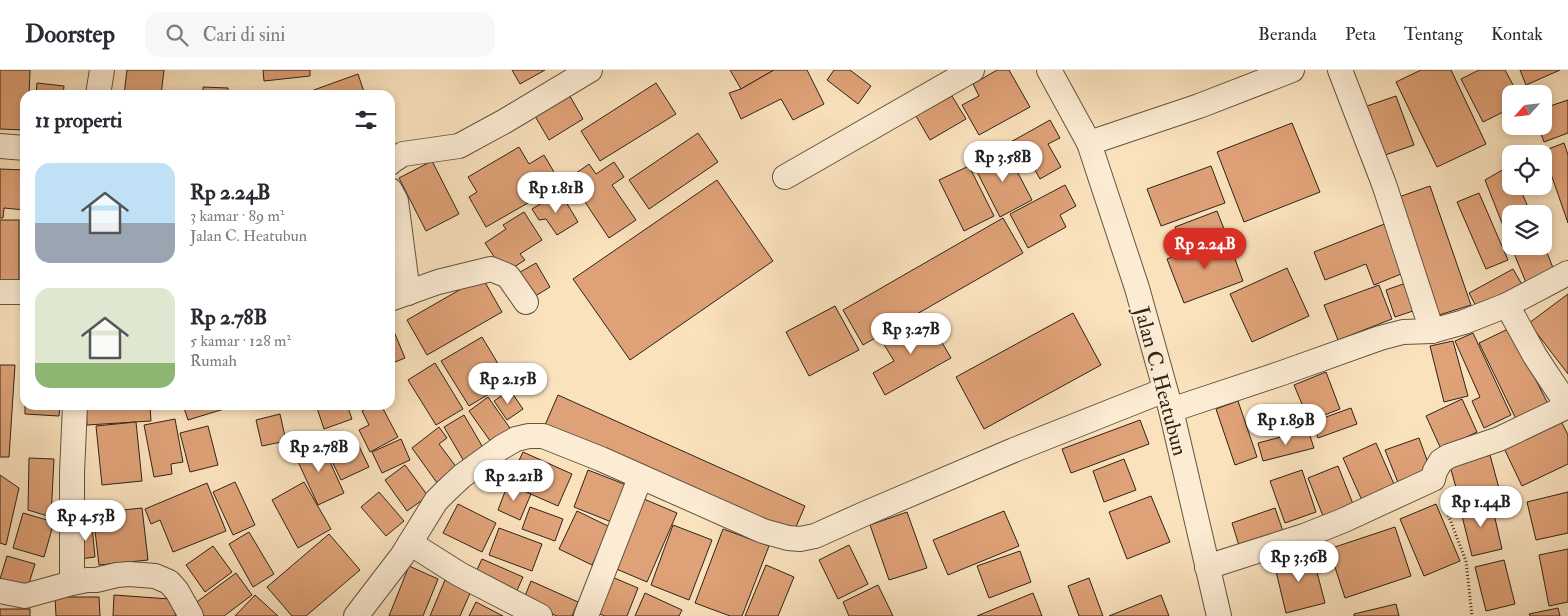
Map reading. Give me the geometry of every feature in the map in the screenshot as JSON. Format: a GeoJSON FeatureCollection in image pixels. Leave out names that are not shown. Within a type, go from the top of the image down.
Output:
{"type":"FeatureCollection","features":[{"type":"Feature","properties":{"kind":"street"},"geometry":{"type":"LineString","coordinates":[[99,90],[102,70]]}},
{"type":"Feature","properties":{"kind":"street"},"geometry":{"type":"LineString","coordinates":[[395,160],[403,154],[459,146],[590,70]]}},
{"type":"Feature","properties":{"kind":"street"},"geometry":{"type":"LineString","coordinates":[[784,177],[972,70]]}},
{"type":"Feature","properties":{"kind":"street","name":"Jalan C. Heatubun"},"geometry":{"type":"LineString","coordinates":[[1049,70],[1089,143],[1136,288],[1168,400],[1219,616]]}},
{"type":"Feature","properties":{"kind":"street"},"geometry":{"type":"LineString","coordinates":[[1089,143],[1199,106],[1292,70]]}},
{"type":"Feature","properties":{"kind":"street"},"geometry":{"type":"LineString","coordinates":[[1340,70],[1384,184],[1432,331]]}},
{"type":"Feature","properties":{"kind":"street"},"geometry":{"type":"LineString","coordinates":[[0,146],[20,148]]}},
{"type":"Feature","properties":{"kind":"street"},"geometry":{"type":"LineString","coordinates":[[395,199],[399,296],[438,282],[491,268],[508,276],[526,302]]}},
{"type":"Feature","properties":{"kind":"street"},"geometry":{"type":"LineString","coordinates":[[356,616],[410,543],[436,501],[462,476],[488,456],[516,439],[542,436],[601,459],[738,521],[788,538],[807,538],[832,530],[864,514],[1014,450],[1168,400],[1282,373],[1380,338],[1403,332],[1432,331],[1464,322],[1507,305],[1568,273]]}},
{"type":"Feature","properties":{"kind":"street"},"geometry":{"type":"LineString","coordinates":[[0,292],[20,292]]}},
{"type":"Feature","properties":{"kind":"street"},"geometry":{"type":"LineString","coordinates":[[1207,567],[1304,536],[1366,511],[1433,479],[1441,461],[1449,456],[1499,439],[1568,406],[1535,356],[1507,305]]}},
{"type":"Feature","properties":{"kind":"street"},"geometry":{"type":"LineString","coordinates":[[72,583],[72,483],[75,410]]}},
{"type":"Feature","properties":{"kind":"street"},"geometry":{"type":"LineString","coordinates":[[586,616],[640,478]]}},
{"type":"Feature","properties":{"kind":"street"},"geometry":{"type":"LineString","coordinates":[[410,543],[459,574],[540,616]]}},
{"type":"Feature","properties":{"kind":"street"},"geometry":{"type":"LineString","coordinates":[[0,591],[25,596],[87,580],[129,574],[155,576],[168,582],[178,591],[191,616]]}},
{"type":"Feature","properties":{"kind":"path"},"geometry":{"type":"LineString","coordinates":[[1433,479],[1466,561],[1472,616]]}},
{"type":"Feature","properties":{"kind":"building"},"geometry":{"type":"Polygon","coordinates":[[[0,70],[30,70],[29,90],[20,90],[20,130],[0,129],[0,70]]]}},
{"type":"Feature","properties":{"kind":"building"},"geometry":{"type":"Polygon","coordinates":[[[127,70],[164,70],[162,90],[125,90],[127,70]]]}},
{"type":"Feature","properties":{"kind":"building"},"geometry":{"type":"Polygon","coordinates":[[[263,70],[310,70],[310,76],[264,81],[263,70]]]}},
{"type":"Feature","properties":{"kind":"building"},"geometry":{"type":"Polygon","coordinates":[[[512,70],[545,70],[520,84],[512,70]]]}},
{"type":"Feature","properties":{"kind":"building"},"geometry":{"type":"Polygon","coordinates":[[[730,70],[774,70],[741,89],[730,70]]]}},
{"type":"Feature","properties":{"kind":"building"},"geometry":{"type":"Polygon","coordinates":[[[774,70],[807,70],[824,104],[793,120],[781,99],[741,119],[729,93],[741,89],[774,70]]]}},
{"type":"Feature","properties":{"kind":"building"},"geometry":{"type":"Polygon","coordinates":[[[834,70],[850,70],[871,86],[858,104],[827,80],[834,70]]]}},
{"type":"Feature","properties":{"kind":"building"},"geometry":{"type":"Polygon","coordinates":[[[997,70],[1009,70],[1030,107],[979,135],[962,105],[979,96],[973,84],[997,70]]]}},
{"type":"Feature","properties":{"kind":"building"},"geometry":{"type":"Polygon","coordinates":[[[1421,70],[1451,70],[1486,144],[1437,167],[1396,82],[1421,70]]]}},
{"type":"Feature","properties":{"kind":"building"},"geometry":{"type":"Polygon","coordinates":[[[1479,70],[1505,70],[1513,85],[1502,85],[1502,112],[1483,122],[1461,79],[1479,70]]]}},
{"type":"Feature","properties":{"kind":"building"},"geometry":{"type":"Polygon","coordinates":[[[1520,70],[1560,70],[1526,85],[1520,70]]]}},
{"type":"Feature","properties":{"kind":"building"},"geometry":{"type":"Polygon","coordinates":[[[358,74],[363,90],[314,90],[358,74]]]}},
{"type":"Feature","properties":{"kind":"building"},"geometry":{"type":"Polygon","coordinates":[[[37,83],[64,86],[64,90],[36,90],[37,83]]]}},
{"type":"Feature","properties":{"kind":"building"},"geometry":{"type":"Polygon","coordinates":[[[656,83],[676,114],[600,161],[581,131],[656,83]]]}},
{"type":"Feature","properties":{"kind":"building"},"geometry":{"type":"Polygon","coordinates":[[[203,87],[228,88],[228,90],[203,90],[203,87]]]}},
{"type":"Feature","properties":{"kind":"building"},"geometry":{"type":"Polygon","coordinates":[[[567,91],[583,119],[549,140],[532,111],[567,91]]]}},
{"type":"Feature","properties":{"kind":"building"},"geometry":{"type":"Polygon","coordinates":[[[952,96],[966,119],[930,140],[916,116],[952,96]]]}},
{"type":"Feature","properties":{"kind":"building"},"geometry":{"type":"Polygon","coordinates":[[[1396,96],[1414,145],[1385,155],[1367,106],[1396,96]]]}},
{"type":"Feature","properties":{"kind":"building"},"geometry":{"type":"Polygon","coordinates":[[[1568,100],[1568,133],[1544,142],[1541,135],[1552,135],[1552,105],[1568,100]]]}},
{"type":"Feature","properties":{"kind":"building"},"geometry":{"type":"Polygon","coordinates":[[[1050,120],[1060,138],[1048,144],[1061,167],[1040,179],[1026,154],[1018,159],[1009,143],[1050,120]]]}},
{"type":"Feature","properties":{"kind":"building"},"geometry":{"type":"Polygon","coordinates":[[[1292,123],[1320,192],[1244,222],[1217,152],[1292,123]]]}},
{"type":"Feature","properties":{"kind":"building"},"geometry":{"type":"Polygon","coordinates":[[[698,133],[718,162],[649,209],[629,180],[698,133]]]}},
{"type":"Feature","properties":{"kind":"building"},"geometry":{"type":"Polygon","coordinates":[[[1564,143],[1568,155],[1568,223],[1552,177],[1552,148],[1564,143]]]}},
{"type":"Feature","properties":{"kind":"building"},"geometry":{"type":"Polygon","coordinates":[[[519,147],[529,164],[544,155],[561,184],[486,227],[469,197],[477,192],[468,177],[519,147]]]}},
{"type":"Feature","properties":{"kind":"building"},"geometry":{"type":"Polygon","coordinates":[[[1006,150],[1032,200],[1000,217],[974,166],[1006,150]]]}},
{"type":"Feature","properties":{"kind":"building"},"geometry":{"type":"Polygon","coordinates":[[[432,161],[459,214],[426,231],[399,178],[432,161]]]}},
{"type":"Feature","properties":{"kind":"building"},"geometry":{"type":"Polygon","coordinates":[[[614,162],[624,177],[612,185],[636,220],[609,238],[569,178],[589,164],[596,174],[614,162]]]}},
{"type":"Feature","properties":{"kind":"building"},"geometry":{"type":"Polygon","coordinates":[[[969,166],[994,216],[964,231],[939,180],[969,166]]]}},
{"type":"Feature","properties":{"kind":"building"},"geometry":{"type":"Polygon","coordinates":[[[1211,166],[1225,203],[1161,226],[1147,189],[1211,166]]]}},
{"type":"Feature","properties":{"kind":"building"},"geometry":{"type":"Polygon","coordinates":[[[0,169],[20,170],[20,210],[4,208],[3,218],[0,218],[0,169]]]}},
{"type":"Feature","properties":{"kind":"building"},"geometry":{"type":"Polygon","coordinates":[[[1502,170],[1502,195],[1523,195],[1527,205],[1502,205],[1502,223],[1485,180],[1502,170]]]}},
{"type":"Feature","properties":{"kind":"building"},"geometry":{"type":"Polygon","coordinates":[[[717,180],[773,261],[630,360],[573,279],[717,180]]]}},
{"type":"Feature","properties":{"kind":"building"},"geometry":{"type":"Polygon","coordinates":[[[1065,185],[1076,206],[1060,215],[1066,227],[1028,248],[1010,214],[1065,185]]]}},
{"type":"Feature","properties":{"kind":"building"},"geometry":{"type":"Polygon","coordinates":[[[1430,186],[1471,305],[1436,316],[1396,198],[1430,186]]]}},
{"type":"Feature","properties":{"kind":"building"},"geometry":{"type":"Polygon","coordinates":[[[560,192],[578,222],[557,235],[546,219],[539,220],[532,209],[560,192]]]}},
{"type":"Feature","properties":{"kind":"building"},"geometry":{"type":"Polygon","coordinates":[[[1479,193],[1502,246],[1502,255],[1506,255],[1508,260],[1486,269],[1457,202],[1479,193]]]}},
{"type":"Feature","properties":{"kind":"building"},"geometry":{"type":"Polygon","coordinates":[[[1217,211],[1226,234],[1185,250],[1175,227],[1217,211]]]}},
{"type":"Feature","properties":{"kind":"building"},"geometry":{"type":"Polygon","coordinates":[[[524,212],[542,240],[520,254],[525,260],[505,273],[485,243],[506,229],[503,225],[524,212]]]}},
{"type":"Feature","properties":{"kind":"building"},"geometry":{"type":"Polygon","coordinates":[[[1003,218],[1023,253],[863,345],[843,310],[1003,218]]]}},
{"type":"Feature","properties":{"kind":"building"},"geometry":{"type":"Polygon","coordinates":[[[0,220],[19,220],[19,287],[0,287],[0,220]]]}},
{"type":"Feature","properties":{"kind":"building"},"geometry":{"type":"Polygon","coordinates":[[[1387,223],[1406,272],[1374,285],[1366,264],[1325,280],[1314,252],[1387,223]]]}},
{"type":"Feature","properties":{"kind":"building"},"geometry":{"type":"Polygon","coordinates":[[[1227,237],[1243,281],[1184,303],[1167,259],[1227,237]]]}},
{"type":"Feature","properties":{"kind":"building"},"geometry":{"type":"Polygon","coordinates":[[[1515,255],[1548,255],[1555,273],[1527,285],[1515,255]]]}},
{"type":"Feature","properties":{"kind":"building"},"geometry":{"type":"Polygon","coordinates":[[[536,263],[550,287],[529,300],[515,275],[536,263]]]}},
{"type":"Feature","properties":{"kind":"building"},"geometry":{"type":"Polygon","coordinates":[[[395,268],[401,284],[395,286],[395,268]]]}},
{"type":"Feature","properties":{"kind":"building"},"geometry":{"type":"Polygon","coordinates":[[[1287,268],[1309,316],[1252,342],[1230,294],[1287,268]]]}},
{"type":"Feature","properties":{"kind":"building"},"geometry":{"type":"Polygon","coordinates":[[[1513,269],[1524,288],[1479,312],[1469,293],[1513,269]]]}},
{"type":"Feature","properties":{"kind":"building"},"geometry":{"type":"Polygon","coordinates":[[[482,277],[502,312],[427,355],[407,320],[482,277]]]}},
{"type":"Feature","properties":{"kind":"building"},"geometry":{"type":"Polygon","coordinates":[[[1406,283],[1416,310],[1395,317],[1386,290],[1406,283]]]}},
{"type":"Feature","properties":{"kind":"building"},"geometry":{"type":"Polygon","coordinates":[[[1379,285],[1392,319],[1338,340],[1324,305],[1379,285]]]}},
{"type":"Feature","properties":{"kind":"building"},"geometry":{"type":"Polygon","coordinates":[[[1568,294],[1568,374],[1529,323],[1568,294]]]}},
{"type":"Feature","properties":{"kind":"building"},"geometry":{"type":"Polygon","coordinates":[[[835,306],[859,350],[809,376],[786,332],[835,306]]]}},
{"type":"Feature","properties":{"kind":"building"},"geometry":{"type":"Polygon","coordinates":[[[1073,313],[1101,365],[984,429],[956,377],[1073,313]]]}},
{"type":"Feature","properties":{"kind":"building"},"geometry":{"type":"Polygon","coordinates":[[[926,315],[951,358],[885,395],[873,373],[894,361],[882,341],[926,315]]]}},
{"type":"Feature","properties":{"kind":"building"},"geometry":{"type":"Polygon","coordinates":[[[1510,328],[1549,406],[1517,421],[1479,343],[1510,328]]]}},
{"type":"Feature","properties":{"kind":"building"},"geometry":{"type":"Polygon","coordinates":[[[1473,333],[1511,415],[1484,428],[1472,401],[1480,397],[1455,341],[1473,333]]]}},
{"type":"Feature","properties":{"kind":"building"},"geometry":{"type":"Polygon","coordinates":[[[395,334],[405,358],[395,362],[395,334]]]}},
{"type":"Feature","properties":{"kind":"building"},"geometry":{"type":"Polygon","coordinates":[[[482,337],[509,382],[469,406],[441,361],[482,337]]]}},
{"type":"Feature","properties":{"kind":"building"},"geometry":{"type":"Polygon","coordinates":[[[1453,341],[1468,396],[1444,402],[1430,346],[1453,341]]]}},
{"type":"Feature","properties":{"kind":"building"},"geometry":{"type":"Polygon","coordinates":[[[435,363],[463,409],[436,425],[408,380],[435,363]]]}},
{"type":"Feature","properties":{"kind":"building"},"geometry":{"type":"Polygon","coordinates":[[[0,365],[15,365],[9,457],[0,457],[0,365]]]}},
{"type":"Feature","properties":{"kind":"building"},"geometry":{"type":"Polygon","coordinates":[[[1326,372],[1340,409],[1309,421],[1294,385],[1326,372]]]}},
{"type":"Feature","properties":{"kind":"building"},"geometry":{"type":"Polygon","coordinates":[[[510,390],[523,409],[507,420],[494,401],[510,390]]]}},
{"type":"Feature","properties":{"kind":"building"},"geometry":{"type":"Polygon","coordinates":[[[558,395],[805,506],[792,536],[545,425],[558,395]]]}},
{"type":"Feature","properties":{"kind":"building"},"geometry":{"type":"Polygon","coordinates":[[[488,397],[512,431],[493,445],[469,411],[488,397]]]}},
{"type":"Feature","properties":{"kind":"building"},"geometry":{"type":"Polygon","coordinates":[[[1462,399],[1477,432],[1441,449],[1426,416],[1462,399]]]}},
{"type":"Feature","properties":{"kind":"building"},"geometry":{"type":"Polygon","coordinates":[[[1238,401],[1257,457],[1235,465],[1216,409],[1238,401]]]}},
{"type":"Feature","properties":{"kind":"building"},"geometry":{"type":"Polygon","coordinates":[[[1351,408],[1357,424],[1318,438],[1312,422],[1351,408]]]}},
{"type":"Feature","properties":{"kind":"building"},"geometry":{"type":"Polygon","coordinates":[[[25,410],[60,410],[59,416],[25,414],[25,410]]]}},
{"type":"Feature","properties":{"kind":"building"},"geometry":{"type":"Polygon","coordinates":[[[86,410],[150,410],[151,421],[87,425],[86,410]]]}},
{"type":"Feature","properties":{"kind":"building"},"geometry":{"type":"Polygon","coordinates":[[[185,410],[221,410],[188,420],[185,410]]]}},
{"type":"Feature","properties":{"kind":"building"},"geometry":{"type":"Polygon","coordinates":[[[318,410],[349,410],[352,419],[324,429],[318,410]]]}},
{"type":"Feature","properties":{"kind":"building"},"geometry":{"type":"Polygon","coordinates":[[[384,410],[398,437],[370,452],[359,430],[369,425],[362,411],[384,410]]]}},
{"type":"Feature","properties":{"kind":"building"},"geometry":{"type":"Polygon","coordinates":[[[280,414],[286,441],[262,446],[256,420],[280,414]]]}},
{"type":"Feature","properties":{"kind":"building"},"geometry":{"type":"Polygon","coordinates":[[[464,415],[485,451],[465,463],[444,427],[464,415]]]}},
{"type":"Feature","properties":{"kind":"building"},"geometry":{"type":"Polygon","coordinates":[[[1558,415],[1568,435],[1568,464],[1522,486],[1501,442],[1558,415]]]}},
{"type":"Feature","properties":{"kind":"building"},"geometry":{"type":"Polygon","coordinates":[[[175,419],[183,462],[171,464],[172,474],[154,477],[144,425],[175,419]]]}},
{"type":"Feature","properties":{"kind":"building"},"geometry":{"type":"Polygon","coordinates":[[[1140,420],[1149,444],[1071,473],[1062,449],[1140,420]]]}},
{"type":"Feature","properties":{"kind":"building"},"geometry":{"type":"Polygon","coordinates":[[[136,422],[142,481],[102,485],[96,426],[136,422]]]}},
{"type":"Feature","properties":{"kind":"building"},"geometry":{"type":"Polygon","coordinates":[[[208,426],[218,465],[190,472],[180,433],[208,426]]]}},
{"type":"Feature","properties":{"kind":"building"},"geometry":{"type":"Polygon","coordinates":[[[439,427],[447,438],[439,444],[460,472],[440,487],[412,448],[439,427]]]}},
{"type":"Feature","properties":{"kind":"building"},"geometry":{"type":"Polygon","coordinates":[[[1308,430],[1314,448],[1263,461],[1258,443],[1308,430]]]}},
{"type":"Feature","properties":{"kind":"building"},"geometry":{"type":"Polygon","coordinates":[[[1419,438],[1432,474],[1399,485],[1385,450],[1419,438]]]}},
{"type":"Feature","properties":{"kind":"building"},"geometry":{"type":"Polygon","coordinates":[[[401,439],[410,460],[382,473],[372,452],[401,439]]]}},
{"type":"Feature","properties":{"kind":"building"},"geometry":{"type":"Polygon","coordinates":[[[321,442],[344,493],[318,505],[294,453],[321,442]]]}},
{"type":"Feature","properties":{"kind":"building"},"geometry":{"type":"Polygon","coordinates":[[[357,442],[369,467],[341,480],[329,455],[357,442]]]}},
{"type":"Feature","properties":{"kind":"building"},"geometry":{"type":"Polygon","coordinates":[[[1376,443],[1397,491],[1364,505],[1343,458],[1376,443]]]}},
{"type":"Feature","properties":{"kind":"building"},"geometry":{"type":"Polygon","coordinates":[[[523,452],[572,474],[558,506],[508,484],[523,452]]]}},
{"type":"Feature","properties":{"kind":"building"},"geometry":{"type":"Polygon","coordinates":[[[1490,455],[1500,492],[1460,502],[1450,466],[1490,455]]]}},
{"type":"Feature","properties":{"kind":"building"},"geometry":{"type":"Polygon","coordinates":[[[29,458],[54,459],[51,517],[28,510],[29,458]]]}},
{"type":"Feature","properties":{"kind":"building"},"geometry":{"type":"Polygon","coordinates":[[[1124,459],[1136,490],[1104,502],[1093,471],[1124,459]]]}},
{"type":"Feature","properties":{"kind":"building"},"geometry":{"type":"Polygon","coordinates":[[[405,465],[428,496],[407,511],[385,480],[405,465]]]}},
{"type":"Feature","properties":{"kind":"building"},"geometry":{"type":"Polygon","coordinates":[[[1338,466],[1355,509],[1325,521],[1308,478],[1338,466]]]}},
{"type":"Feature","properties":{"kind":"building"},"geometry":{"type":"Polygon","coordinates":[[[588,470],[629,486],[614,523],[574,507],[588,470]]]}},
{"type":"Feature","properties":{"kind":"building"},"geometry":{"type":"Polygon","coordinates":[[[1302,470],[1316,512],[1285,523],[1270,481],[1302,470]]]}},
{"type":"Feature","properties":{"kind":"building"},"geometry":{"type":"Polygon","coordinates":[[[0,475],[19,488],[6,545],[0,543],[0,475]]]}},
{"type":"Feature","properties":{"kind":"building"},"geometry":{"type":"Polygon","coordinates":[[[235,482],[255,525],[233,535],[213,492],[235,482]]]}},
{"type":"Feature","properties":{"kind":"building"},"geometry":{"type":"Polygon","coordinates":[[[304,482],[331,529],[298,548],[272,500],[304,482]]]}},
{"type":"Feature","properties":{"kind":"building"},"geometry":{"type":"Polygon","coordinates":[[[207,483],[226,531],[173,552],[160,520],[151,524],[145,509],[207,483]]]}},
{"type":"Feature","properties":{"kind":"building"},"geometry":{"type":"Polygon","coordinates":[[[508,484],[531,494],[520,520],[498,510],[508,484]]]}},
{"type":"Feature","properties":{"kind":"building"},"geometry":{"type":"Polygon","coordinates":[[[379,492],[404,521],[386,536],[361,507],[379,492]]]}},
{"type":"Feature","properties":{"kind":"building"},"geometry":{"type":"Polygon","coordinates":[[[1568,492],[1568,533],[1536,540],[1527,502],[1568,492]]]}},
{"type":"Feature","properties":{"kind":"building"},"geometry":{"type":"Polygon","coordinates":[[[1151,496],[1170,542],[1127,559],[1109,512],[1151,496]]]}},
{"type":"Feature","properties":{"kind":"building"},"geometry":{"type":"Polygon","coordinates":[[[644,499],[677,513],[647,582],[614,568],[644,499]]]}},
{"type":"Feature","properties":{"kind":"building"},"geometry":{"type":"Polygon","coordinates":[[[1491,501],[1502,549],[1472,556],[1460,508],[1491,501]]]}},
{"type":"Feature","properties":{"kind":"building"},"geometry":{"type":"Polygon","coordinates":[[[458,504],[496,523],[482,552],[443,533],[458,504]]]}},
{"type":"Feature","properties":{"kind":"building"},"geometry":{"type":"Polygon","coordinates":[[[1436,504],[1460,561],[1424,576],[1400,519],[1436,504]]]}},
{"type":"Feature","properties":{"kind":"building"},"geometry":{"type":"Polygon","coordinates":[[[530,507],[563,519],[555,541],[522,529],[530,507]]]}},
{"type":"Feature","properties":{"kind":"building"},"geometry":{"type":"Polygon","coordinates":[[[142,508],[148,560],[99,565],[94,522],[115,519],[114,511],[142,508]]]}},
{"type":"Feature","properties":{"kind":"building"},"geometry":{"type":"Polygon","coordinates":[[[1275,508],[1285,537],[1241,552],[1232,523],[1275,508]]]}},
{"type":"Feature","properties":{"kind":"building"},"geometry":{"type":"Polygon","coordinates":[[[577,511],[610,527],[592,565],[559,549],[577,511]]]}},
{"type":"Feature","properties":{"kind":"building"},"geometry":{"type":"Polygon","coordinates":[[[1004,511],[1019,546],[948,575],[933,540],[1004,511]]]}},
{"type":"Feature","properties":{"kind":"building"},"geometry":{"type":"Polygon","coordinates":[[[907,512],[927,568],[889,580],[870,525],[907,512]]]}},
{"type":"Feature","properties":{"kind":"building"},"geometry":{"type":"Polygon","coordinates":[[[23,513],[54,522],[44,557],[13,548],[23,513]]]}},
{"type":"Feature","properties":{"kind":"building"},"geometry":{"type":"Polygon","coordinates":[[[673,525],[712,540],[689,600],[651,585],[673,525]]]}},
{"type":"Feature","properties":{"kind":"building"},"geometry":{"type":"Polygon","coordinates":[[[92,526],[95,557],[80,559],[78,527],[92,526]]]}},
{"type":"Feature","properties":{"kind":"building"},"geometry":{"type":"Polygon","coordinates":[[[1395,527],[1411,576],[1345,598],[1329,549],[1395,527]]]}},
{"type":"Feature","properties":{"kind":"building"},"geometry":{"type":"Polygon","coordinates":[[[499,528],[542,544],[532,571],[489,555],[499,528]]]}},
{"type":"Feature","properties":{"kind":"building"},"geometry":{"type":"Polygon","coordinates":[[[723,529],[769,546],[742,616],[730,616],[695,603],[723,529]]]}},
{"type":"Feature","properties":{"kind":"building"},"geometry":{"type":"Polygon","coordinates":[[[249,532],[274,574],[253,587],[229,544],[249,532]]]}},
{"type":"Feature","properties":{"kind":"building"},"geometry":{"type":"Polygon","coordinates":[[[329,534],[360,570],[306,616],[292,616],[267,587],[329,534]]]}},
{"type":"Feature","properties":{"kind":"building"},"geometry":{"type":"Polygon","coordinates":[[[849,545],[868,584],[838,599],[819,560],[849,545]]]}},
{"type":"Feature","properties":{"kind":"building"},"geometry":{"type":"Polygon","coordinates":[[[213,546],[232,572],[205,592],[186,565],[213,546]]]}},
{"type":"Feature","properties":{"kind":"building"},"geometry":{"type":"Polygon","coordinates":[[[1568,549],[1568,602],[1549,606],[1539,555],[1568,549]]]}},
{"type":"Feature","properties":{"kind":"building"},"geometry":{"type":"Polygon","coordinates":[[[1020,551],[1031,582],[989,598],[977,566],[1020,551]]]}},
{"type":"Feature","properties":{"kind":"building"},"geometry":{"type":"Polygon","coordinates":[[[1312,553],[1325,603],[1286,613],[1274,563],[1312,553]]]}},
{"type":"Feature","properties":{"kind":"building"},"geometry":{"type":"Polygon","coordinates":[[[7,556],[35,564],[26,593],[0,584],[7,556]]]}},
{"type":"Feature","properties":{"kind":"building"},"geometry":{"type":"Polygon","coordinates":[[[482,559],[523,577],[514,597],[473,578],[482,559]]]}},
{"type":"Feature","properties":{"kind":"building"},"geometry":{"type":"Polygon","coordinates":[[[1504,560],[1515,604],[1486,611],[1475,567],[1504,560]]]}},
{"type":"Feature","properties":{"kind":"building"},"geometry":{"type":"Polygon","coordinates":[[[766,565],[794,577],[778,616],[745,616],[766,565]]]}},
{"type":"Feature","properties":{"kind":"building"},"geometry":{"type":"Polygon","coordinates":[[[409,566],[438,579],[423,616],[389,616],[409,566]]]}},
{"type":"Feature","properties":{"kind":"building"},"geometry":{"type":"Polygon","coordinates":[[[236,573],[252,595],[224,616],[203,616],[194,604],[236,573]]]}},
{"type":"Feature","properties":{"kind":"building"},"geometry":{"type":"Polygon","coordinates":[[[612,577],[638,588],[627,616],[605,616],[597,613],[612,577]]]}},
{"type":"Feature","properties":{"kind":"building"},"geometry":{"type":"Polygon","coordinates":[[[1089,578],[1103,616],[1079,616],[1068,586],[1089,578]]]}},
{"type":"Feature","properties":{"kind":"building"},"geometry":{"type":"Polygon","coordinates":[[[445,580],[471,591],[460,616],[430,616],[445,580]]]}},
{"type":"Feature","properties":{"kind":"building"},"geometry":{"type":"Polygon","coordinates":[[[531,581],[578,602],[572,616],[557,616],[523,601],[531,581]]]}},
{"type":"Feature","properties":{"kind":"building"},"geometry":{"type":"Polygon","coordinates":[[[878,585],[893,616],[849,616],[843,602],[878,585]]]}},
{"type":"Feature","properties":{"kind":"building"},"geometry":{"type":"Polygon","coordinates":[[[645,593],[682,610],[679,616],[635,616],[645,593]]]}},
{"type":"Feature","properties":{"kind":"building"},"geometry":{"type":"Polygon","coordinates":[[[1033,593],[1042,616],[977,616],[1033,593]]]}},
{"type":"Feature","properties":{"kind":"building"},"geometry":{"type":"Polygon","coordinates":[[[114,595],[170,599],[176,616],[113,616],[114,595]]]}},
{"type":"Feature","properties":{"kind":"building"},"geometry":{"type":"Polygon","coordinates":[[[255,595],[278,616],[235,616],[255,595]]]}},
{"type":"Feature","properties":{"kind":"building"},"geometry":{"type":"Polygon","coordinates":[[[1161,595],[1169,616],[1109,616],[1161,595]]]}},
{"type":"Feature","properties":{"kind":"building"},"geometry":{"type":"Polygon","coordinates":[[[55,597],[99,597],[100,616],[56,616],[55,597]]]}},
{"type":"Feature","properties":{"kind":"building"},"geometry":{"type":"Polygon","coordinates":[[[476,602],[503,616],[469,616],[476,602]]]}},
{"type":"Feature","properties":{"kind":"building"},"geometry":{"type":"Polygon","coordinates":[[[1396,604],[1399,616],[1354,616],[1354,614],[1396,604]]]}},
{"type":"Feature","properties":{"kind":"building"},"geometry":{"type":"Polygon","coordinates":[[[1558,608],[1560,616],[1530,616],[1529,614],[1558,608]]]}},
{"type":"Feature","properties":{"kind":"building"},"geometry":{"type":"Polygon","coordinates":[[[0,609],[30,609],[30,616],[0,616],[0,609]]]}}]}
